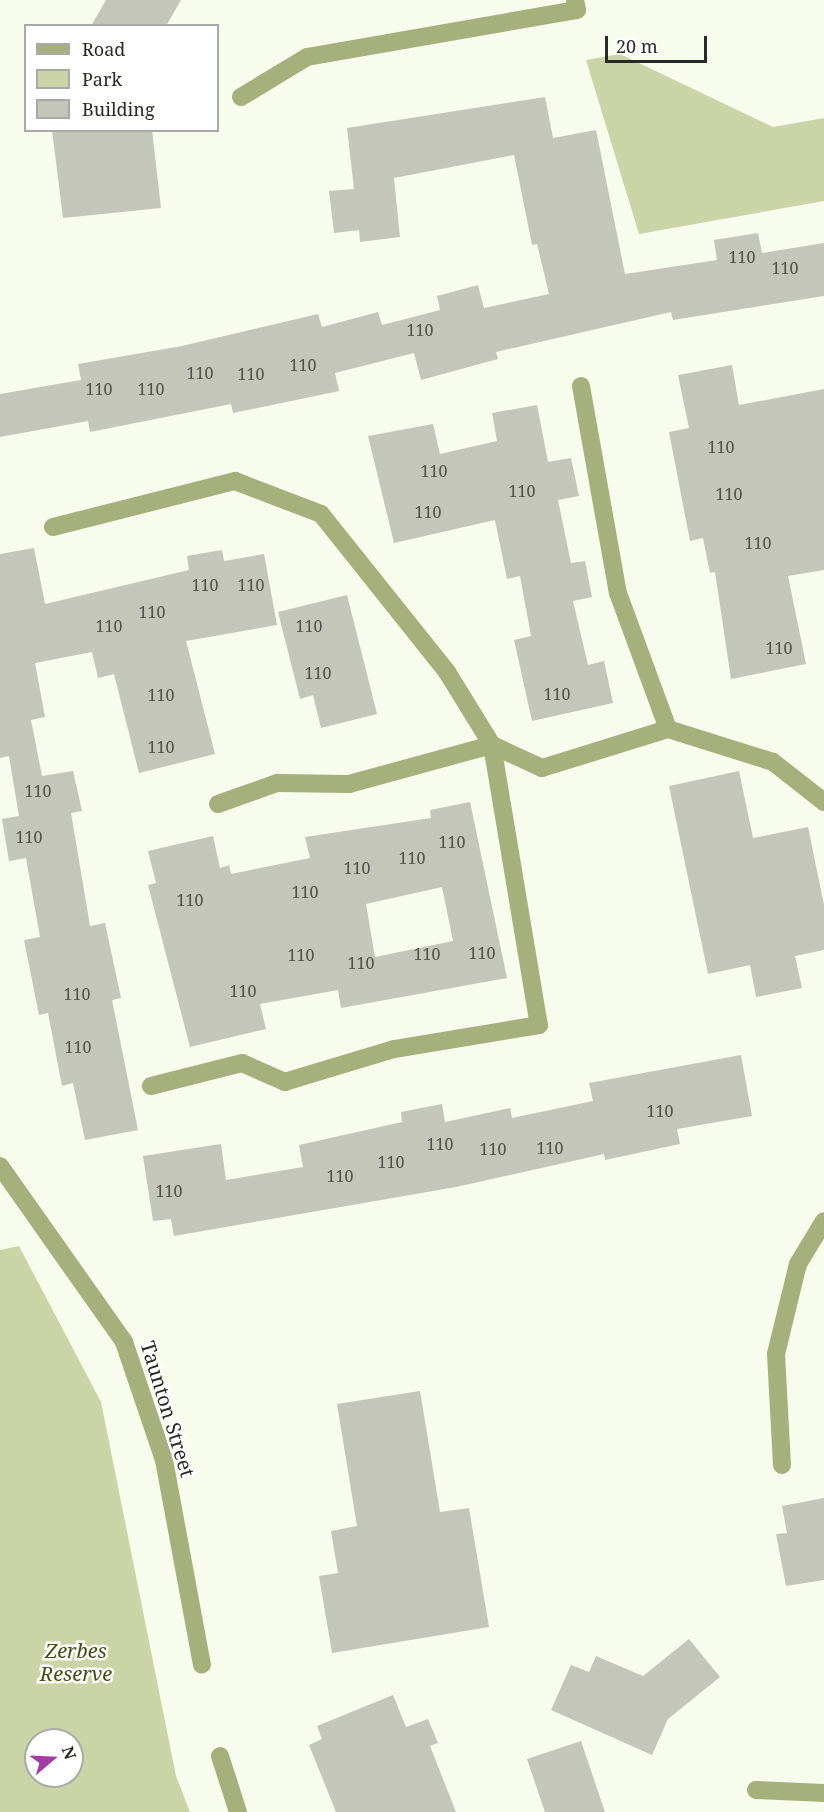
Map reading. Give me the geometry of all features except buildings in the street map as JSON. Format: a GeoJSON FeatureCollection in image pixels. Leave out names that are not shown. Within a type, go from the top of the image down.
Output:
{"type":"FeatureCollection","features":[{"type":"Feature","properties":{"kind":"street"},"geometry":{"type":"LineString","coordinates":[[242,97],[306,57],[577,10],[575,0]]}},
{"type":"Feature","properties":{"kind":"street"},"geometry":{"type":"LineString","coordinates":[[581,386],[618,593],[668,729]]}},
{"type":"Feature","properties":{"kind":"street"},"geometry":{"type":"LineString","coordinates":[[53,527],[235,481],[321,513],[447,672],[492,745],[539,1025],[394,1049],[285,1082],[242,1063],[151,1086]]}},
{"type":"Feature","properties":{"kind":"street"},"geometry":{"type":"LineString","coordinates":[[218,804],[277,783],[349,784],[492,745],[542,768],[668,729],[773,762],[824,802]]}},
{"type":"Feature","properties":{"kind":"street","name":"Taunton Street"},"geometry":{"type":"LineString","coordinates":[[0,1166],[124,1342],[164,1460],[202,1665]]}},
{"type":"Feature","properties":{"kind":"street"},"geometry":{"type":"LineString","coordinates":[[782,1465],[776,1354],[798,1264],[824,1221]]}},
{"type":"Feature","properties":{"kind":"street"},"geometry":{"type":"LineString","coordinates":[[220,1756],[238,1812]]}},
{"type":"Feature","properties":{"kind":"street"},"geometry":{"type":"LineString","coordinates":[[756,1790],[824,1793]]}},
{"type":"Feature","properties":{"kind":"green space"},"geometry":{"type":"Polygon","coordinates":[[[620,54],[773,127],[824,118],[824,201],[639,234],[586,60],[620,54]]]}},
{"type":"Feature","properties":{"kind":"green space","name":"Zerbes Reserve"},"geometry":{"type":"Polygon","coordinates":[[[19,1246],[101,1402],[176,1776],[190,1812],[0,1812],[0,1250],[19,1246]]]}}]}
